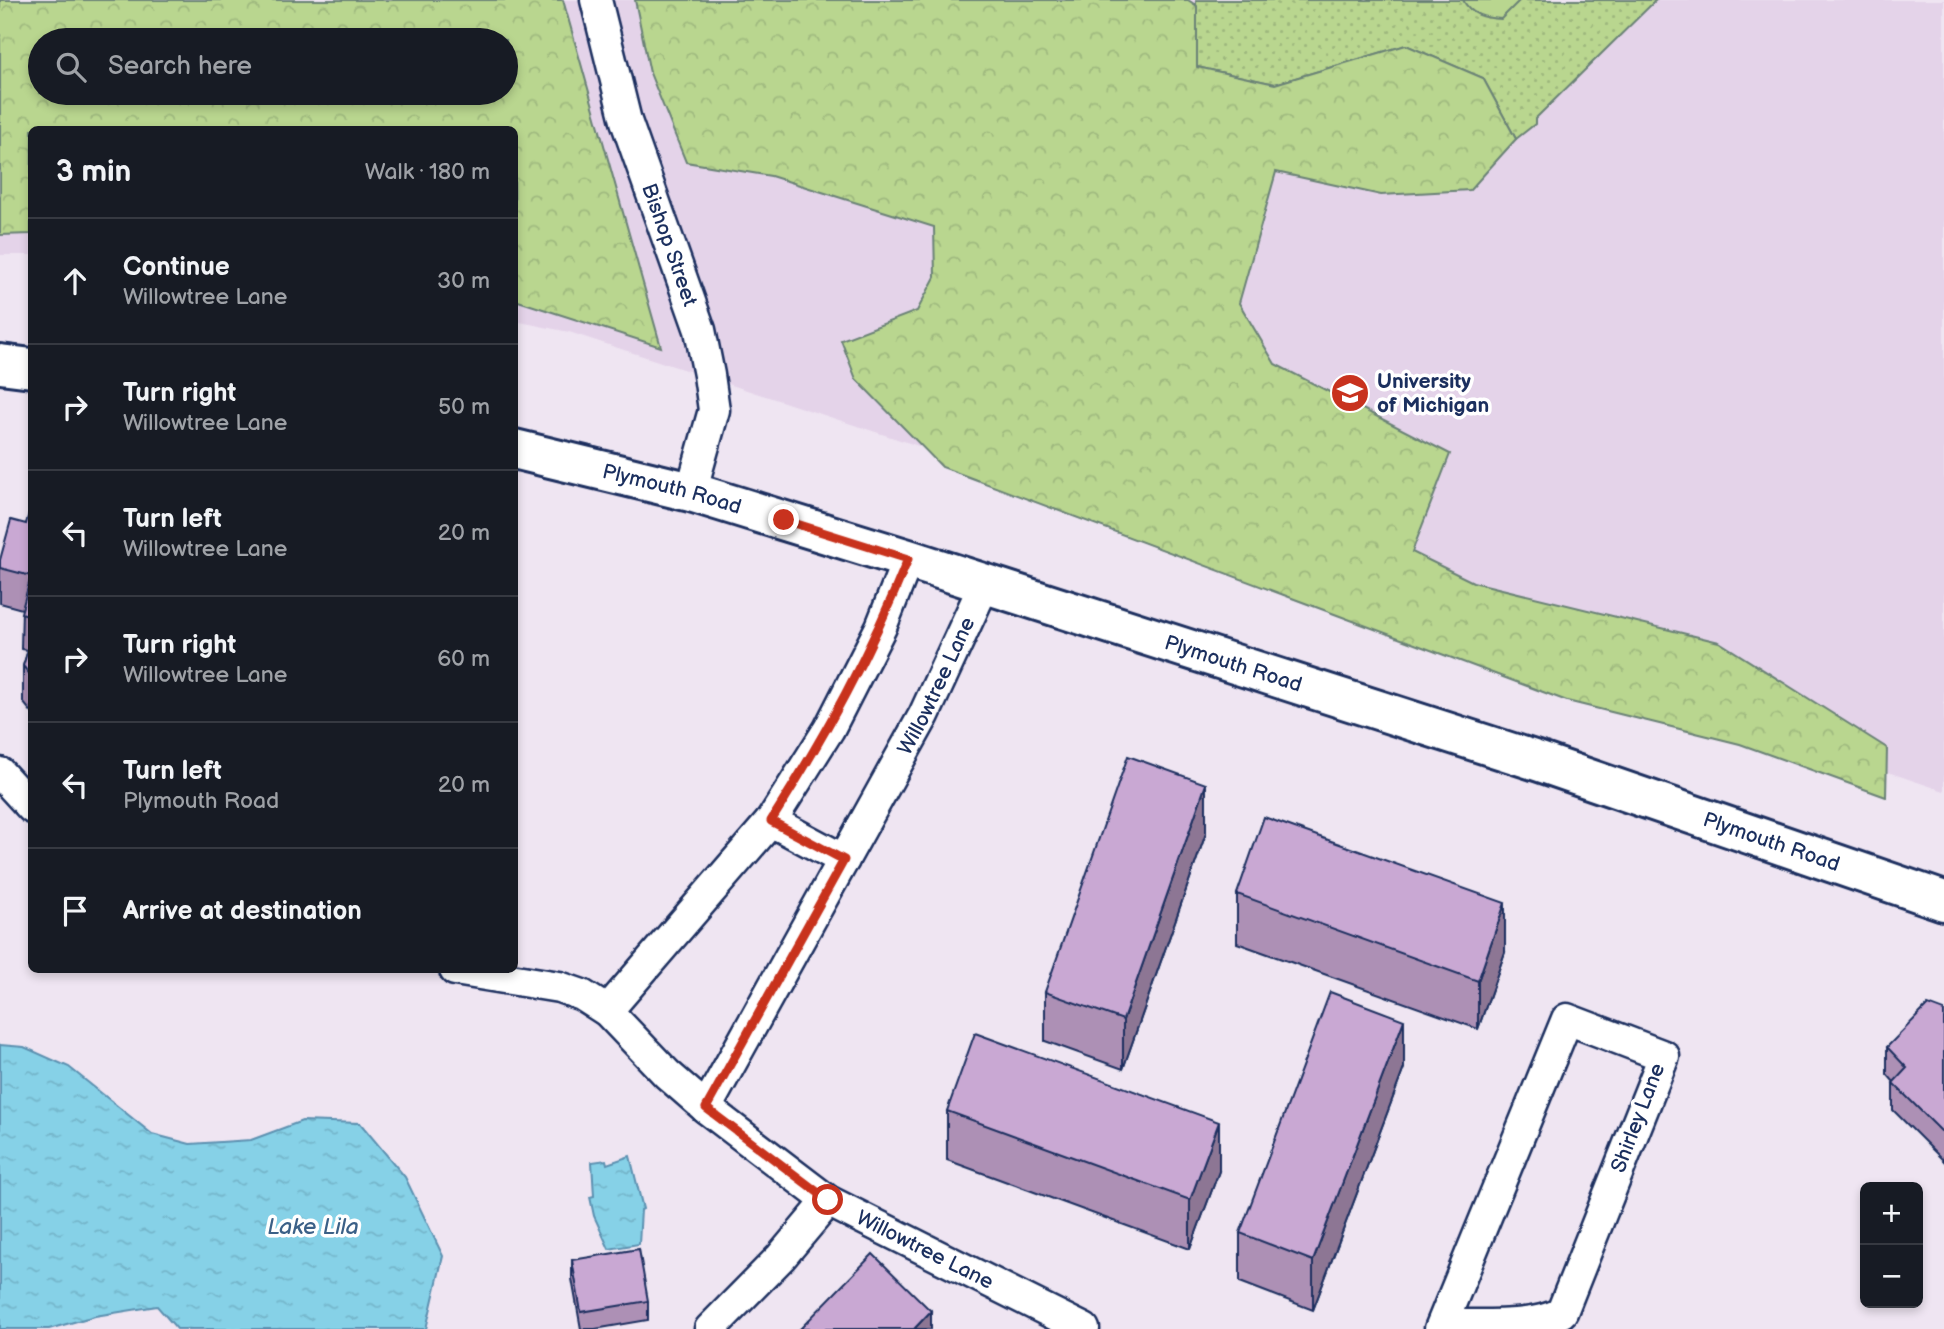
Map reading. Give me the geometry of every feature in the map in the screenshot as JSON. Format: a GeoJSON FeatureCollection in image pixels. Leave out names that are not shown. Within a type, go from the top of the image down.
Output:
{"type":"FeatureCollection","features":[{"type":"Feature","properties":{"kind":"main road"},"geometry":{"type":"LineString","coordinates":[[0,364],[28,368]]}},
{"type":"Feature","properties":{"kind":"main road","name":"Plymouth Road"},"geometry":{"type":"LineString","coordinates":[[518,450],[691,492],[908,559],[1539,762],[1944,901]]}},
{"type":"Feature","properties":{"kind":"street","name":"Bishop Street"},"geometry":{"type":"LineString","coordinates":[[596,0],[626,121],[699,330],[709,374],[714,410],[691,492]]}},
{"type":"Feature","properties":{"kind":"street"},"geometry":{"type":"LineString","coordinates":[[473,973],[559,987],[582,995],[607,1012],[771,821],[829,729],[881,628],[908,559]]}},
{"type":"Feature","properties":{"kind":"street","name":"Willowtree Lane"},"geometry":{"type":"LineString","coordinates":[[706,1108],[924,715],[984,585]]}},
{"type":"Feature","properties":{"kind":"street"},"geometry":{"type":"LineString","coordinates":[[0,773],[28,804]]}},
{"type":"Feature","properties":{"kind":"street"},"geometry":{"type":"LineString","coordinates":[[771,821],[844,860]]}},
{"type":"Feature","properties":{"kind":"street","name":"Willowtree Lane"},"geometry":{"type":"LineString","coordinates":[[607,1012],[667,1074],[706,1108],[828,1200],[1084,1329]]}},
{"type":"Feature","properties":{"kind":"street","name":"Shirley Lane"},"geometry":{"type":"LineString","coordinates":[[1567,1019],[1664,1056],[1562,1312],[1550,1321],[1533,1324],[1442,1327],[1567,1019]]}},
{"type":"Feature","properties":{"kind":"street"},"geometry":{"type":"LineString","coordinates":[[710,1329],[781,1257],[828,1200]]}},
{"type":"Feature","properties":{"kind":"shaded area","name":"University of Michigan"},"geometry":{"type":"Polygon","coordinates":[[[0,0],[1944,0],[1944,791],[943,454],[569,332],[518,322],[518,126],[28,126],[28,255],[0,255],[0,0]]]}},
{"type":"Feature","properties":{"kind":"green space"},"geometry":{"type":"Polygon","coordinates":[[[0,0],[563,0],[661,347],[518,301],[518,126],[28,126],[28,234],[0,235],[0,0]]]}},
{"type":"Feature","properties":{"kind":"green space"},"geometry":{"type":"Polygon","coordinates":[[[635,0],[1188,0],[1197,6],[1197,67],[1275,84],[1406,45],[1483,78],[1516,139],[1470,190],[1381,195],[1276,172],[1239,303],[1275,364],[1450,454],[1412,552],[1473,582],[1719,642],[1887,748],[1886,797],[1740,744],[1567,701],[942,467],[856,379],[841,340],[917,311],[935,277],[934,227],[771,176],[686,162],[650,73],[635,0]]]}},
{"type":"Feature","properties":{"kind":"green space"},"geometry":{"type":"Polygon","coordinates":[[[1196,0],[1656,0],[1535,119],[1535,124],[1516,139],[1483,78],[1406,45],[1275,84],[1197,67],[1196,0]]]}},
{"type":"Feature","properties":{"kind":"green space"},"geometry":{"type":"Polygon","coordinates":[[[1463,0],[1520,0],[1501,19],[1479,15],[1463,0]]]}},
{"type":"Feature","properties":{"kind":"water","name":"Lake Lila"},"geometry":{"type":"Polygon","coordinates":[[[0,1045],[24,1047],[69,1067],[152,1134],[190,1144],[251,1140],[302,1121],[360,1123],[405,1177],[443,1256],[426,1329],[177,1329],[157,1306],[95,1316],[49,1329],[0,1329],[0,1045]]]}},
{"type":"Feature","properties":{"kind":"water"},"geometry":{"type":"Polygon","coordinates":[[[630,1156],[643,1209],[639,1244],[609,1249],[594,1216],[590,1197],[594,1196],[592,1162],[606,1160],[607,1164],[630,1156]]]}},
{"type":"Feature","properties":{"kind":"building"},"geometry":{"type":"Polygon","coordinates":[[[28,516],[28,575],[0,568],[11,520],[26,524],[28,516]]]}},
{"type":"Feature","properties":{"kind":"building"},"geometry":{"type":"Polygon","coordinates":[[[28,587],[28,615],[21,613],[28,587]]]}},
{"type":"Feature","properties":{"kind":"building"},"geometry":{"type":"Polygon","coordinates":[[[28,650],[28,672],[23,666],[28,650]]]}},
{"type":"Feature","properties":{"kind":"building"},"geometry":{"type":"Polygon","coordinates":[[[1128,756],[1206,784],[1123,1020],[1045,992],[1128,756]]]}},
{"type":"Feature","properties":{"kind":"building"},"geometry":{"type":"Polygon","coordinates":[[[1264,817],[1505,903],[1478,981],[1237,894],[1264,817]]]}},
{"type":"Feature","properties":{"kind":"building"},"geometry":{"type":"Polygon","coordinates":[[[1330,992],[1404,1020],[1313,1261],[1240,1233],[1330,992]]]}},
{"type":"Feature","properties":{"kind":"building"},"geometry":{"type":"Polygon","coordinates":[[[1928,1005],[1944,1011],[1944,1134],[1893,1083],[1907,1068],[1887,1047],[1928,1005]]]}},
{"type":"Feature","properties":{"kind":"building"},"geometry":{"type":"Polygon","coordinates":[[[975,1033],[1219,1122],[1190,1200],[947,1111],[975,1033]]]}},
{"type":"Feature","properties":{"kind":"building"},"geometry":{"type":"Polygon","coordinates":[[[639,1249],[648,1301],[581,1312],[572,1260],[639,1249]]]}},
{"type":"Feature","properties":{"kind":"building"},"geometry":{"type":"Polygon","coordinates":[[[873,1254],[931,1311],[914,1329],[800,1329],[873,1254]]]}},
{"type":"Feature","properties":{"kind":"place","name":"University of Michigan"},"geometry":{"type":"Point","coordinates":[1350,393]}},
{"type":"Feature","properties":{"kind":"route"},"geometry":{"type":"LineString","coordinates":[[784,520],[908,559],[881,628],[829,729],[771,821],[844,860],[706,1108],[828,1200]]}}]}
